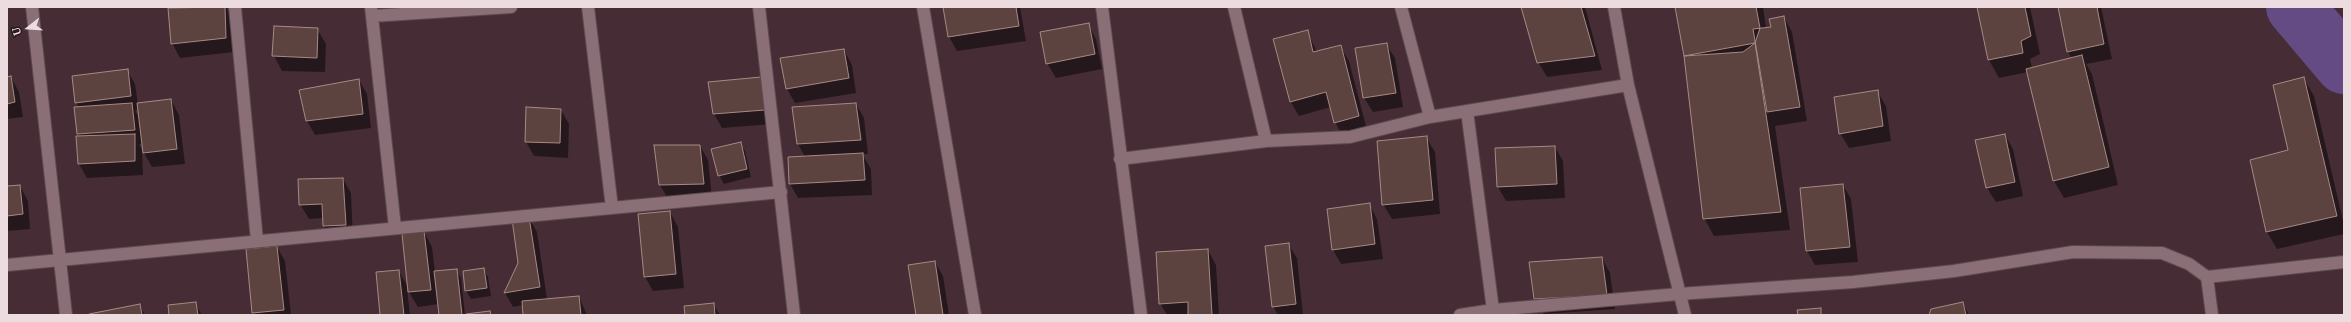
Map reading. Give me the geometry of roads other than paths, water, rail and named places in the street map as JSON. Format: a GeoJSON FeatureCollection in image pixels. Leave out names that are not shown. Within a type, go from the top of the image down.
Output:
{"type":"FeatureCollection","features":[{"type":"Feature","properties":{"kind":"street"},"geometry":{"type":"LineString","coordinates":[[32,7],[66,315]]}},
{"type":"Feature","properties":{"kind":"street"},"geometry":{"type":"LineString","coordinates":[[235,7],[257,241]]}},
{"type":"Feature","properties":{"kind":"street"},"geometry":{"type":"LineString","coordinates":[[395,228],[372,12],[511,7]]}},
{"type":"Feature","properties":{"kind":"street"},"geometry":{"type":"LineString","coordinates":[[588,7],[612,208]]}},
{"type":"Feature","properties":{"kind":"street"},"geometry":{"type":"LineString","coordinates":[[759,7],[794,315]]}},
{"type":"Feature","properties":{"kind":"street"},"geometry":{"type":"LineString","coordinates":[[923,7],[975,315]]}},
{"type":"Feature","properties":{"kind":"street"},"geometry":{"type":"LineString","coordinates":[[1102,7],[1120,159],[1141,315]]}},
{"type":"Feature","properties":{"kind":"street"},"geometry":{"type":"LineString","coordinates":[[1234,7],[1266,141]]}},
{"type":"Feature","properties":{"kind":"street"},"geometry":{"type":"LineString","coordinates":[[1401,7],[1430,117]]}},
{"type":"Feature","properties":{"kind":"street"},"geometry":{"type":"LineString","coordinates":[[1614,7],[1628,84],[1685,315]]}},
{"type":"Feature","properties":{"kind":"street"},"geometry":{"type":"LineString","coordinates":[[1120,159],[1266,141],[1350,137],[1430,117],[1628,84]]}},
{"type":"Feature","properties":{"kind":"street"},"geometry":{"type":"LineString","coordinates":[[1467,111],[1493,310]]}},
{"type":"Feature","properties":{"kind":"street"},"geometry":{"type":"LineString","coordinates":[[7,265],[781,192]]}},
{"type":"Feature","properties":{"kind":"street"},"geometry":{"type":"LineString","coordinates":[[1460,315],[1493,310],[1680,294],[1838,283],[1938,273],[2073,252],[2162,253],[2189,264],[2207,277],[2344,262]]}},
{"type":"Feature","properties":{"kind":"street"},"geometry":{"type":"LineString","coordinates":[[2207,277],[2212,315]]}},
{"type":"Feature","properties":{"kind":"waterway"},"geometry":{"type":"LineString","coordinates":[[2295,7],[2344,65]]}}]}
